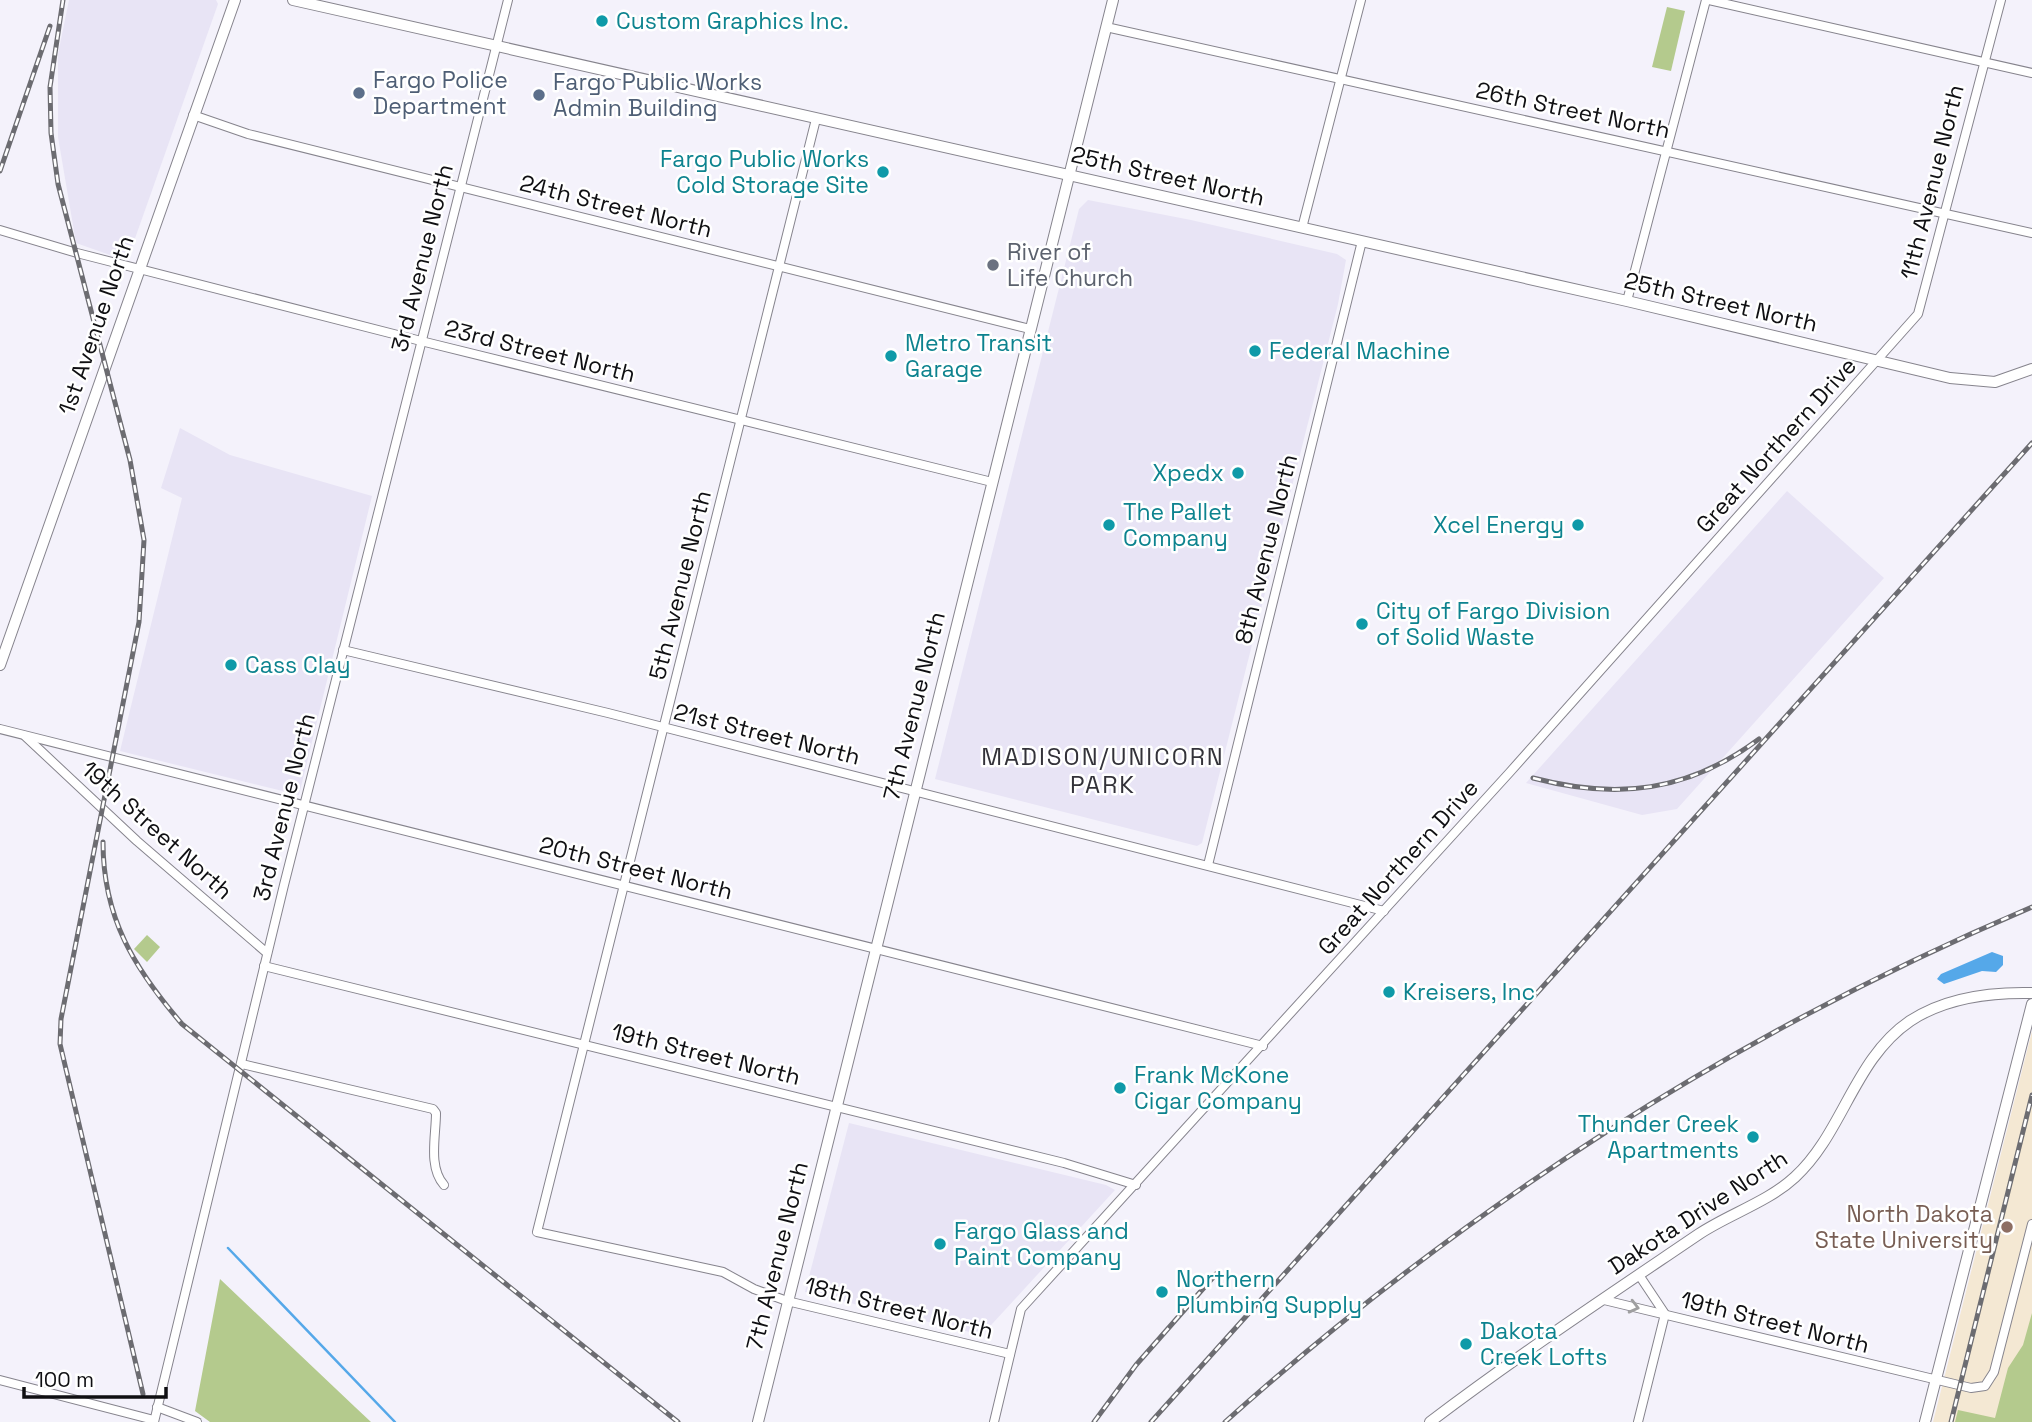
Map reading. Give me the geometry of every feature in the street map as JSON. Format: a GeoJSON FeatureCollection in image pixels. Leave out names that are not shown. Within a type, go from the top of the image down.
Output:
{"type":"FeatureCollection","features":[{"type":"Feature","properties":{"kind":"street","name":"1st Avenue North"},"geometry":{"type":"LineString","coordinates":[[0,666],[138,267],[235,0]]}},
{"type":"Feature","properties":{"kind":"street","name":"25th Street North"},"geometry":{"type":"LineString","coordinates":[[293,0],[1627,301],[1950,378],[1978,381],[2010,379],[2032,369]]}},
{"type":"Feature","properties":{"kind":"street","name":"3rd Avenue North"},"geometry":{"type":"LineString","coordinates":[[154,1421],[304,804],[508,0]]}},
{"type":"Feature","properties":{"kind":"street","name":"7th Avenue North"},"geometry":{"type":"LineString","coordinates":[[758,1422],[1113,0]]}},
{"type":"Feature","properties":{"kind":"street"},"geometry":{"type":"LineString","coordinates":[[1302,228],[1361,0]]}},
{"type":"Feature","properties":{"kind":"street"},"geometry":{"type":"LineString","coordinates":[[1627,301],[1707,0],[2032,73]]}},
{"type":"Feature","properties":{"kind":"street","name":"11th Avenue North"},"geometry":{"type":"LineString","coordinates":[[1877,361],[1918,314],[2000,0]]}},
{"type":"Feature","properties":{"kind":"street","name":"26th Street North"},"geometry":{"type":"LineString","coordinates":[[1106,27],[2032,233]]}},
{"type":"Feature","properties":{"kind":"street","name":"24th Street North"},"geometry":{"type":"LineString","coordinates":[[193,115],[248,134],[1030,329]]}},
{"type":"Feature","properties":{"kind":"street","name":"5th Avenue North"},"geometry":{"type":"LineString","coordinates":[[537,1232],[816,119]]}},
{"type":"Feature","properties":{"kind":"street","name":"23rd Street North"},"geometry":{"type":"LineString","coordinates":[[0,230],[421,341],[992,482]]}},
{"type":"Feature","properties":{"kind":"street","name":"8th Avenue North"},"geometry":{"type":"LineString","coordinates":[[1208,865],[1362,241]]}},
{"type":"Feature","properties":{"kind":"street","name":"Great Northern Drive"},"geometry":{"type":"LineString","coordinates":[[994,1422],[1021,1310],[1263,1046],[1877,361]]}},
{"type":"Feature","properties":{"kind":"street","name":"21st Street North"},"geometry":{"type":"LineString","coordinates":[[343,650],[664,727],[1384,911]]}},
{"type":"Feature","properties":{"kind":"street","name":"20th Street North"},"geometry":{"type":"LineString","coordinates":[[0,729],[1263,1046]]}},
{"type":"Feature","properties":{"kind":"street","name":"19th Street North"},"geometry":{"type":"LineString","coordinates":[[23,734],[129,834],[267,953]]}},
{"type":"Feature","properties":{"kind":"street","name":"19th Street North"},"geometry":{"type":"LineString","coordinates":[[264,966],[1063,1163],[1136,1185]]}},
{"type":"Feature","properties":{"kind":"street","name":"Dakota Drive North"},"geometry":{"type":"LineString","coordinates":[[1430,1422],[1526,1351],[1706,1230],[1794,1179],[1814,1157],[1872,1058],[1890,1038],[1912,1020],[1961,999],[1991,992],[2032,993]]}},
{"type":"Feature","properties":{"kind":"street"},"geometry":{"type":"LineString","coordinates":[[1925,1422],[2032,1004]]}},
{"type":"Feature","properties":{"kind":"street"},"geometry":{"type":"LineString","coordinates":[[242,1064],[433,1109],[436,1113],[435,1167],[437,1177],[444,1185]]}},
{"type":"Feature","properties":{"kind":"street","name":"19th Street North"},"geometry":{"type":"LineString","coordinates":[[1604,1300],[1971,1388],[1985,1385],[1994,1372],[2032,1224]]}},
{"type":"Feature","properties":{"kind":"street","name":"18th Street North"},"geometry":{"type":"LineString","coordinates":[[537,1232],[723,1272],[754,1289],[787,1301],[1010,1354]]}},
{"type":"Feature","properties":{"kind":"street"},"geometry":{"type":"LineString","coordinates":[[1638,1422],[1665,1314],[1639,1275]]}},
{"type":"Feature","properties":{"kind":"street"},"geometry":{"type":"LineString","coordinates":[[0,1380],[154,1421]]}},
{"type":"Feature","properties":{"kind":"street"},"geometry":{"type":"LineString","coordinates":[[157,1407],[197,1422]]}},
{"type":"Feature","properties":{"kind":"shaded area"},"geometry":{"type":"Polygon","coordinates":[[[69,0],[216,0],[218,4],[127,261],[76,243],[58,137],[58,54],[69,0]]]}},
{"type":"Feature","properties":{"kind":"shaded area"},"geometry":{"type":"Polygon","coordinates":[[[1088,200],[1191,220],[1337,254],[1346,260],[1338,304],[1202,843],[1197,846],[935,779],[1079,209],[1088,200]]]}},
{"type":"Feature","properties":{"kind":"shaded area"},"geometry":{"type":"Polygon","coordinates":[[[180,428],[230,455],[372,496],[299,795],[120,751],[182,498],[161,488],[180,428]]]}},
{"type":"Feature","properties":{"kind":"shaded area"},"geometry":{"type":"Polygon","coordinates":[[[1787,491],[1884,578],[1677,809],[1642,815],[1526,783],[1787,491]]]}},
{"type":"Feature","properties":{"kind":"shaded area","name":"North Dakota State University"},"geometry":{"type":"Polygon","coordinates":[[[2032,1031],[2032,1422],[1933,1422],[2032,1031]]]}},
{"type":"Feature","properties":{"kind":"shaded area"},"geometry":{"type":"Polygon","coordinates":[[[849,1123],[1106,1185],[1115,1190],[982,1335],[805,1292],[849,1123]]]}},
{"type":"Feature","properties":{"kind":"green space"},"geometry":{"type":"Polygon","coordinates":[[[1667,7],[1685,11],[1671,71],[1652,67],[1667,7]]]}},
{"type":"Feature","properties":{"kind":"green space"},"geometry":{"type":"Polygon","coordinates":[[[147,935],[160,947],[147,962],[134,949],[147,935]]]}},
{"type":"Feature","properties":{"kind":"green space"},"geometry":{"type":"Polygon","coordinates":[[[220,1279],[371,1422],[210,1422],[195,1411],[220,1279]]]}},
{"type":"Feature","properties":{"kind":"green space"},"geometry":{"type":"Polygon","coordinates":[[[2032,1313],[2032,1422],[1955,1422],[1958,1410],[1995,1418],[2008,1368],[2023,1345],[2032,1313]]]}},
{"type":"Feature","properties":{"kind":"water"},"geometry":{"type":"Polygon","coordinates":[[[1992,952],[2003,956],[2003,965],[1996,972],[1982,971],[1944,984],[1937,979],[1941,974],[1992,952]]]}},
{"type":"Feature","properties":{"kind":"waterway"},"geometry":{"type":"LineString","coordinates":[[228,1248],[395,1422]]}},
{"type":"Feature","properties":{"kind":"railway"},"geometry":{"type":"LineString","coordinates":[[63,0],[50,87],[51,133],[58,184],[130,460],[144,540],[139,622],[61,1019],[60,1044],[143,1394]]}},
{"type":"Feature","properties":{"kind":"railway"},"geometry":{"type":"LineString","coordinates":[[0,171],[50,26]]}},
{"type":"Feature","properties":{"kind":"railway"},"geometry":{"type":"LineString","coordinates":[[1151,1422],[2032,443]]}},
{"type":"Feature","properties":{"kind":"railway"},"geometry":{"type":"LineString","coordinates":[[1533,778],[1594,789],[1651,787],[1706,771],[1759,739]]}},
{"type":"Feature","properties":{"kind":"railway"},"geometry":{"type":"LineString","coordinates":[[103,842],[109,895],[124,940],[149,983],[182,1024],[678,1422]]}},
{"type":"Feature","properties":{"kind":"railway"},"geometry":{"type":"LineString","coordinates":[[1225,1422],[1316,1344],[1410,1269],[1508,1198],[1608,1131],[1710,1068],[1815,1010],[1922,956],[2032,907]]}},
{"type":"Feature","properties":{"kind":"railway"},"geometry":{"type":"LineString","coordinates":[[1951,1422],[2032,1095]]}},
{"type":"Feature","properties":{"kind":"railway"},"geometry":{"type":"LineString","coordinates":[[1094,1422],[1136,1365],[1216,1274]]}},
{"type":"Feature","properties":{"kind":"place","name":"Custom Graphics Inc."},"geometry":{"type":"Point","coordinates":[602,21]}},
{"type":"Feature","properties":{"kind":"place","name":"Fargo Police Department"},"geometry":{"type":"Point","coordinates":[359,93]}},
{"type":"Feature","properties":{"kind":"place","name":"Fargo Public Works Admin Building"},"geometry":{"type":"Point","coordinates":[539,95]}},
{"type":"Feature","properties":{"kind":"place","name":"Fargo Public Works Cold Storage Site"},"geometry":{"type":"Point","coordinates":[883,172]}},
{"type":"Feature","properties":{"kind":"place","name":"River of Life Church"},"geometry":{"type":"Point","coordinates":[993,265]}},
{"type":"Feature","properties":{"kind":"place","name":"Federal Machine"},"geometry":{"type":"Point","coordinates":[1255,351]}},
{"type":"Feature","properties":{"kind":"place","name":"Metro Transit Garage"},"geometry":{"type":"Point","coordinates":[891,356]}},
{"type":"Feature","properties":{"kind":"place","name":"Xpedx"},"geometry":{"type":"Point","coordinates":[1238,473]}},
{"type":"Feature","properties":{"kind":"place","name":"The Pallet Company"},"geometry":{"type":"Point","coordinates":[1109,525]}},
{"type":"Feature","properties":{"kind":"place","name":"Xcel Energy"},"geometry":{"type":"Point","coordinates":[1578,525]}},
{"type":"Feature","properties":{"kind":"place","name":"City of Fargo Division of Solid Waste"},"geometry":{"type":"Point","coordinates":[1362,624]}},
{"type":"Feature","properties":{"kind":"place","name":"Cass Clay"},"geometry":{"type":"Point","coordinates":[231,665]}},
{"type":"Feature","properties":{"kind":"place","name":"Kreisers, Inc"},"geometry":{"type":"Point","coordinates":[1389,992]}},
{"type":"Feature","properties":{"kind":"place","name":"Frank McKone Cigar Company"},"geometry":{"type":"Point","coordinates":[1120,1088]}},
{"type":"Feature","properties":{"kind":"place","name":"Thunder Creek Apartments"},"geometry":{"type":"Point","coordinates":[1753,1137]}},
{"type":"Feature","properties":{"kind":"place","name":"North Dakota State University"},"geometry":{"type":"Point","coordinates":[2007,1227]}},
{"type":"Feature","properties":{"kind":"place","name":"Fargo Glass and Paint Company"},"geometry":{"type":"Point","coordinates":[940,1244]}},
{"type":"Feature","properties":{"kind":"place","name":"Northern Plumbing Supply"},"geometry":{"type":"Point","coordinates":[1162,1292]}},
{"type":"Feature","properties":{"kind":"place","name":"Dakota Creek Lofts"},"geometry":{"type":"Point","coordinates":[1466,1344]}},
{"type":"Feature","properties":{"kind":"district","name":"MADISON/UNICORN PARK"},"geometry":{"type":"Point","coordinates":[1103,771]}}]}
